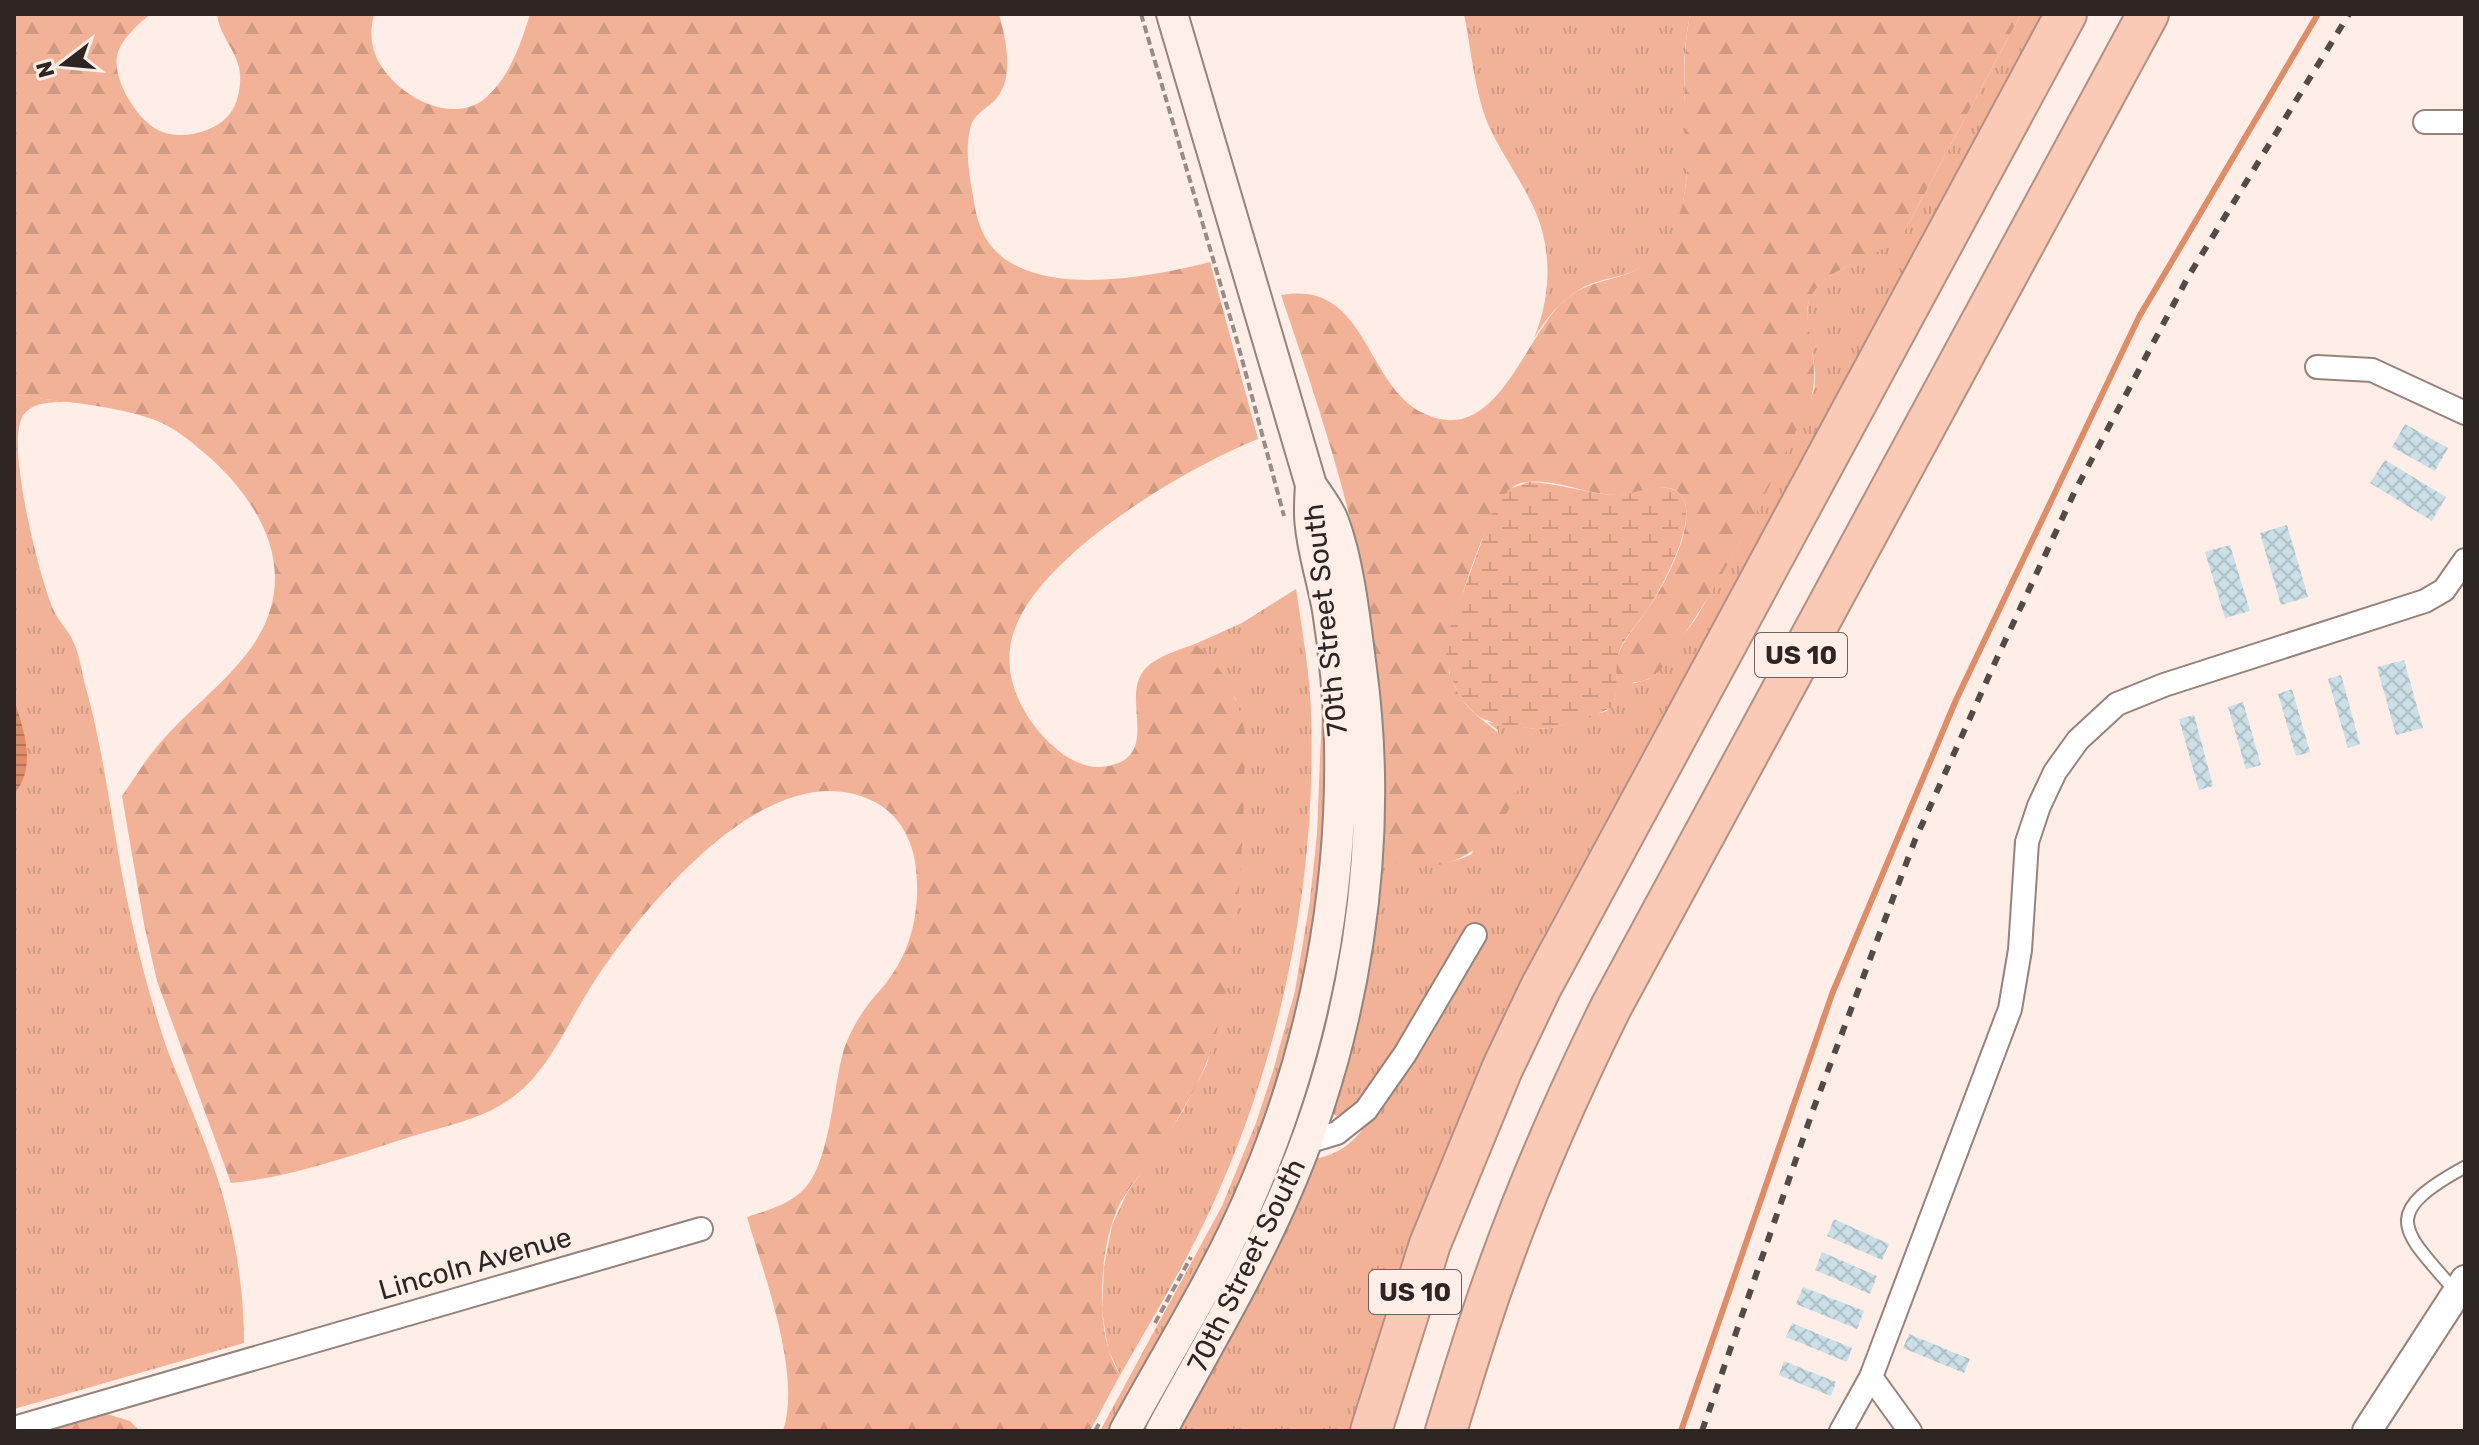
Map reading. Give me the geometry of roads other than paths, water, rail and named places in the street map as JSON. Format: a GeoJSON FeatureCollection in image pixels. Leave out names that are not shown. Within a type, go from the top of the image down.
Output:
{"type":"FeatureCollection","features":[{"type":"Feature","properties":{"kind":"highway","name":"US 10"},"geometry":{"type":"LineString","coordinates":[[1371,1431],[1430,1244],[1502,1069],[1541,987],[2066,14]]}},
{"type":"Feature","properties":{"kind":"highway","name":"US 10"},"geometry":{"type":"LineString","coordinates":[[1446,1431],[1484,1310],[1546,1147],[1611,1007],[2148,14]]}},
{"type":"Feature","properties":{"kind":"highway"},"geometry":{"type":"LineString","coordinates":[[1455,1431],[1484,1310]]}},
{"type":"Feature","properties":{"kind":"main road","name":"70th Street South"},"geometry":{"type":"LineString","coordinates":[[1161,1431],[1258,1253],[1308,1137],[1336,1042],[1356,950],[1369,811],[1366,715],[1352,608],[1332,519],[1311,485],[1172,14]]}},
{"type":"Feature","properties":{"kind":"main road","name":"70th Street South"},"geometry":{"type":"LineString","coordinates":[[1114,1424],[1231,1237],[1255,1186],[1294,1077],[1317,989],[1336,855],[1340,755],[1330,628],[1310,526],[1311,485]]}},
{"type":"Feature","properties":{"kind":"street"},"geometry":{"type":"LineString","coordinates":[[2425,122],[2465,122]]}},
{"type":"Feature","properties":{"kind":"street"},"geometry":{"type":"LineString","coordinates":[[2317,367],[2372,370],[2465,413]]}},
{"type":"Feature","properties":{"kind":"street"},"geometry":{"type":"LineString","coordinates":[[1841,1431],[1871,1377],[2010,1009],[2020,950],[2027,842],[2055,772],[2078,740],[2117,704],[2164,685],[2425,601],[2444,590],[2465,560]]}},
{"type":"Feature","properties":{"kind":"street"},"geometry":{"type":"LineString","coordinates":[[1308,1137],[1317,1139],[1337,1133],[1366,1110],[1405,1054],[1475,935]]}},
{"type":"Feature","properties":{"kind":"street","name":"Lincoln Avenue"},"geometry":{"type":"LineString","coordinates":[[14,1428],[701,1229]]}},
{"type":"Feature","properties":{"kind":"street"},"geometry":{"type":"LineString","coordinates":[[2367,1431],[2461,1286]]}},
{"type":"Feature","properties":{"kind":"street"},"geometry":{"type":"LineString","coordinates":[[1871,1377],[1910,1431]]}},
{"type":"Feature","properties":{"kind":"lane"},"geometry":{"type":"LineString","coordinates":[[2461,1286],[2410,1237],[2406,1225],[2418,1198],[2465,1167]]}},
{"type":"Feature","properties":{"kind":"waterway"},"geometry":{"type":"LineString","coordinates":[[1681,1431],[1832,994],[1956,700],[2139,317],[2318,14]]}},
{"type":"Feature","properties":{"kind":"railway"},"geometry":{"type":"LineString","coordinates":[[1702,1431],[1813,1110],[1915,840],[1997,658],[2075,491],[2188,277],[2349,14]]}}]}
